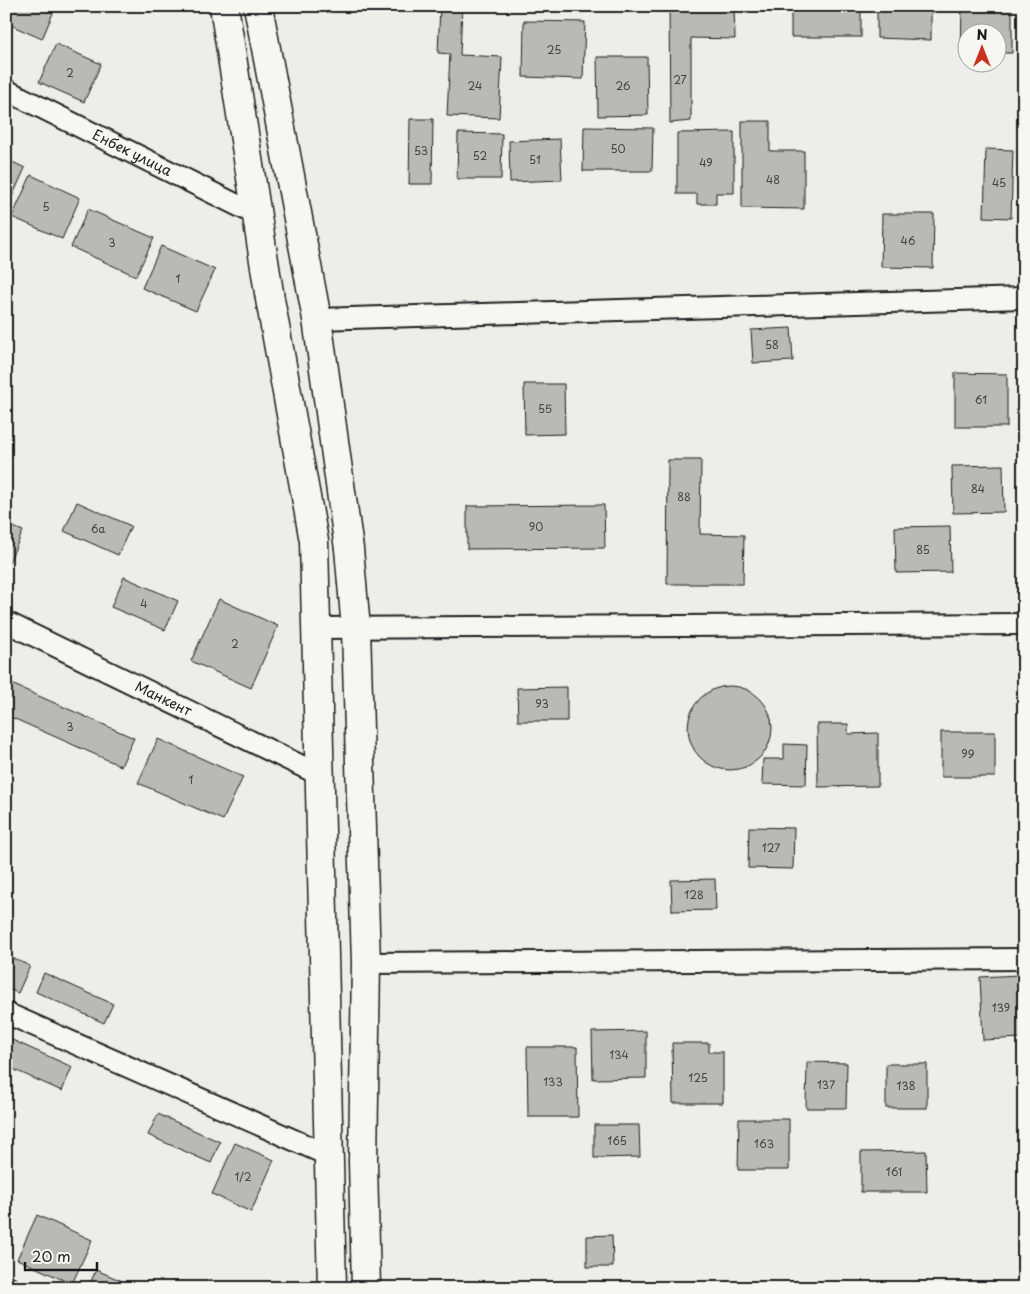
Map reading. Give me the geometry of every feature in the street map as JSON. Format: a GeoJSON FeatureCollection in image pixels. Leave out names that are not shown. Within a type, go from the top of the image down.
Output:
{"type":"FeatureCollection","features":[{"type":"Feature","properties":{"kind":"main road"},"geometry":{"type":"LineString","coordinates":[[224,6],[259,216],[270,299],[314,541],[332,1288]]}},
{"type":"Feature","properties":{"kind":"main road"},"geometry":{"type":"LineString","coordinates":[[258,6],[317,319],[349,549],[356,629],[366,963],[363,1162],[366,1288]]}},
{"type":"Feature","properties":{"kind":"street","name":"Енбек улица"},"geometry":{"type":"LineString","coordinates":[[6,90],[259,216]]}},
{"type":"Feature","properties":{"kind":"street"},"geometry":{"type":"LineString","coordinates":[[317,319],[1024,298]]}},
{"type":"Feature","properties":{"kind":"street","name":"Манкент"},"geometry":{"type":"LineString","coordinates":[[6,622],[320,775]]}},
{"type":"Feature","properties":{"kind":"street"},"geometry":{"type":"LineString","coordinates":[[315,628],[1024,624]]}},
{"type":"Feature","properties":{"kind":"street"},"geometry":{"type":"LineString","coordinates":[[366,963],[1024,959]]}},
{"type":"Feature","properties":{"kind":"street"},"geometry":{"type":"LineString","coordinates":[[6,1013],[330,1156]]}},
{"type":"Feature","properties":{"kind":"building"},"geometry":{"type":"Polygon","coordinates":[[[6,6],[56,6],[42,39],[6,23],[6,6]]]}},
{"type":"Feature","properties":{"kind":"building"},"geometry":{"type":"Polygon","coordinates":[[[440,6],[462,6],[460,55],[502,57],[499,118],[447,116],[450,54],[438,53],[440,6]]]}},
{"type":"Feature","properties":{"kind":"building"},"geometry":{"type":"Polygon","coordinates":[[[669,6],[734,6],[735,39],[691,38],[691,121],[670,123],[669,6]]]}},
{"type":"Feature","properties":{"kind":"building"},"geometry":{"type":"Polygon","coordinates":[[[791,6],[861,6],[861,37],[791,37],[791,6]]]}},
{"type":"Feature","properties":{"kind":"building"},"geometry":{"type":"Polygon","coordinates":[[[877,6],[931,6],[931,40],[877,38],[877,6]]]}},
{"type":"Feature","properties":{"kind":"building"},"geometry":{"type":"Polygon","coordinates":[[[962,6],[1012,6],[1012,53],[1008,53],[1008,22],[962,22],[962,6]]]}},
{"type":"Feature","properties":{"kind":"building"},"geometry":{"type":"Polygon","coordinates":[[[524,21],[585,22],[583,79],[523,77],[524,21]]]}},
{"type":"Feature","properties":{"kind":"building"},"geometry":{"type":"Polygon","coordinates":[[[56,44],[101,64],[84,102],[39,82],[56,44]]]}},
{"type":"Feature","properties":{"kind":"building"},"geometry":{"type":"Polygon","coordinates":[[[597,57],[647,57],[648,115],[598,116],[597,57]]]}},
{"type":"Feature","properties":{"kind":"building"},"geometry":{"type":"Polygon","coordinates":[[[410,119],[433,119],[432,184],[409,184],[410,119]]]}},
{"type":"Feature","properties":{"kind":"building"},"geometry":{"type":"Polygon","coordinates":[[[742,121],[770,121],[770,151],[804,151],[804,209],[742,208],[742,121]]]}},
{"type":"Feature","properties":{"kind":"building"},"geometry":{"type":"Polygon","coordinates":[[[584,127],[653,128],[652,171],[583,171],[584,127]]]}},
{"type":"Feature","properties":{"kind":"building"},"geometry":{"type":"Polygon","coordinates":[[[734,132],[734,193],[716,193],[716,204],[697,204],[697,194],[677,194],[677,133],[734,132]]]}},
{"type":"Feature","properties":{"kind":"building"},"geometry":{"type":"Polygon","coordinates":[[[458,133],[502,134],[501,179],[457,179],[458,133]]]}},
{"type":"Feature","properties":{"kind":"building"},"geometry":{"type":"Polygon","coordinates":[[[560,139],[562,180],[510,182],[509,141],[560,139]]]}},
{"type":"Feature","properties":{"kind":"building"},"geometry":{"type":"Polygon","coordinates":[[[986,149],[1013,150],[1011,218],[984,217],[986,149]]]}},
{"type":"Feature","properties":{"kind":"building"},"geometry":{"type":"Polygon","coordinates":[[[6,159],[25,168],[8,206],[6,206],[6,159]]]}},
{"type":"Feature","properties":{"kind":"building"},"geometry":{"type":"Polygon","coordinates":[[[31,175],[80,198],[62,239],[12,217],[31,175]]]}},
{"type":"Feature","properties":{"kind":"building"},"geometry":{"type":"Polygon","coordinates":[[[88,209],[154,238],[136,276],[71,247],[88,209]]]}},
{"type":"Feature","properties":{"kind":"building"},"geometry":{"type":"Polygon","coordinates":[[[882,214],[934,214],[933,268],[881,267],[882,214]]]}},
{"type":"Feature","properties":{"kind":"building"},"geometry":{"type":"Polygon","coordinates":[[[161,246],[215,270],[196,311],[142,288],[161,246]]]}},
{"type":"Feature","properties":{"kind":"building"},"geometry":{"type":"Polygon","coordinates":[[[791,328],[793,361],[753,363],[751,330],[791,328]]]}},
{"type":"Feature","properties":{"kind":"building"},"geometry":{"type":"Polygon","coordinates":[[[955,373],[1007,374],[1007,427],[955,427],[955,373]]]}},
{"type":"Feature","properties":{"kind":"building"},"geometry":{"type":"Polygon","coordinates":[[[524,384],[564,384],[565,434],[525,435],[524,384]]]}},
{"type":"Feature","properties":{"kind":"building"},"geometry":{"type":"Polygon","coordinates":[[[668,460],[701,460],[700,534],[744,535],[743,584],[667,584],[668,460]]]}},
{"type":"Feature","properties":{"kind":"building"},"geometry":{"type":"Polygon","coordinates":[[[1003,465],[1004,512],[953,513],[952,466],[1003,465]]]}},
{"type":"Feature","properties":{"kind":"building"},"geometry":{"type":"Polygon","coordinates":[[[77,502],[131,526],[118,555],[64,531],[77,502]]]}},
{"type":"Feature","properties":{"kind":"building"},"geometry":{"type":"Polygon","coordinates":[[[604,505],[605,548],[467,549],[467,506],[604,505]]]}},
{"type":"Feature","properties":{"kind":"building"},"geometry":{"type":"Polygon","coordinates":[[[6,524],[23,531],[6,569],[6,524]]]}},
{"type":"Feature","properties":{"kind":"building"},"geometry":{"type":"Polygon","coordinates":[[[950,526],[951,572],[896,573],[895,527],[950,526]]]}},
{"type":"Feature","properties":{"kind":"building"},"geometry":{"type":"Polygon","coordinates":[[[124,577],[178,601],[165,630],[111,607],[124,577]]]}},
{"type":"Feature","properties":{"kind":"building"},"geometry":{"type":"Polygon","coordinates":[[[219,599],[278,626],[251,688],[191,661],[219,599]]]}},
{"type":"Feature","properties":{"kind":"building"},"geometry":{"type":"Polygon","coordinates":[[[7,682],[134,738],[121,766],[6,715],[7,682]]]}},
{"type":"Feature","properties":{"kind":"building"},"geometry":{"type":"Polygon","coordinates":[[[730,686],[746,689],[760,698],[769,712],[772,728],[769,744],[760,758],[746,767],[730,770],[714,767],[700,758],[691,744],[688,728],[691,712],[700,698],[714,689],[730,686]]]}},
{"type":"Feature","properties":{"kind":"building"},"geometry":{"type":"Polygon","coordinates":[[[567,687],[567,721],[518,721],[517,688],[567,687]]]}},
{"type":"Feature","properties":{"kind":"building"},"geometry":{"type":"Polygon","coordinates":[[[817,724],[848,724],[848,734],[878,733],[878,786],[818,787],[817,724]]]}},
{"type":"Feature","properties":{"kind":"building"},"geometry":{"type":"Polygon","coordinates":[[[941,732],[995,732],[995,777],[941,777],[941,732]]]}},
{"type":"Feature","properties":{"kind":"building"},"geometry":{"type":"Polygon","coordinates":[[[158,739],[243,777],[223,820],[138,783],[158,739]]]}},
{"type":"Feature","properties":{"kind":"building"},"geometry":{"type":"Polygon","coordinates":[[[784,744],[807,745],[806,785],[762,784],[763,759],[784,759],[784,744]]]}},
{"type":"Feature","properties":{"kind":"building"},"geometry":{"type":"Polygon","coordinates":[[[749,827],[794,828],[793,869],[748,868],[749,827]]]}},
{"type":"Feature","properties":{"kind":"building"},"geometry":{"type":"Polygon","coordinates":[[[715,879],[716,910],[672,911],[671,880],[715,879]]]}},
{"type":"Feature","properties":{"kind":"building"},"geometry":{"type":"Polygon","coordinates":[[[6,955],[30,966],[18,993],[6,988],[6,955]]]}},
{"type":"Feature","properties":{"kind":"building"},"geometry":{"type":"Polygon","coordinates":[[[44,973],[113,1004],[104,1023],[36,992],[44,973]]]}},
{"type":"Feature","properties":{"kind":"building"},"geometry":{"type":"Polygon","coordinates":[[[1019,975],[1022,1038],[983,1040],[980,977],[1019,975]]]}},
{"type":"Feature","properties":{"kind":"building"},"geometry":{"type":"Polygon","coordinates":[[[646,1031],[646,1078],[593,1079],[592,1032],[646,1031]]]}},
{"type":"Feature","properties":{"kind":"building"},"geometry":{"type":"Polygon","coordinates":[[[10,1039],[72,1067],[62,1091],[6,1066],[6,1049],[10,1039]]]}},
{"type":"Feature","properties":{"kind":"building"},"geometry":{"type":"Polygon","coordinates":[[[672,1043],[709,1043],[709,1052],[723,1052],[723,1103],[673,1103],[672,1043]]]}},
{"type":"Feature","properties":{"kind":"building"},"geometry":{"type":"Polygon","coordinates":[[[527,1047],[577,1047],[578,1117],[528,1117],[527,1047]]]}},
{"type":"Feature","properties":{"kind":"building"},"geometry":{"type":"Polygon","coordinates":[[[807,1062],[847,1063],[846,1108],[806,1108],[807,1062]]]}},
{"type":"Feature","properties":{"kind":"building"},"geometry":{"type":"Polygon","coordinates":[[[886,1064],[927,1064],[927,1108],[886,1108],[886,1064]]]}},
{"type":"Feature","properties":{"kind":"building"},"geometry":{"type":"Polygon","coordinates":[[[158,1114],[220,1142],[211,1163],[148,1135],[158,1114]]]}},
{"type":"Feature","properties":{"kind":"building"},"geometry":{"type":"Polygon","coordinates":[[[739,1119],[789,1119],[789,1170],[738,1170],[739,1119]]]}},
{"type":"Feature","properties":{"kind":"building"},"geometry":{"type":"Polygon","coordinates":[[[594,1125],[639,1125],[640,1157],[594,1158],[594,1125]]]}},
{"type":"Feature","properties":{"kind":"building"},"geometry":{"type":"Polygon","coordinates":[[[235,1143],[274,1160],[251,1212],[212,1194],[235,1143]]]}},
{"type":"Feature","properties":{"kind":"building"},"geometry":{"type":"Polygon","coordinates":[[[926,1151],[927,1192],[861,1192],[861,1152],[926,1151]]]}},
{"type":"Feature","properties":{"kind":"building"},"geometry":{"type":"Polygon","coordinates":[[[37,1215],[92,1240],[72,1284],[17,1259],[37,1215]]]}},
{"type":"Feature","properties":{"kind":"building"},"geometry":{"type":"Polygon","coordinates":[[[612,1235],[613,1267],[587,1267],[587,1236],[612,1235]]]}},
{"type":"Feature","properties":{"kind":"building"},"geometry":{"type":"Polygon","coordinates":[[[96,1270],[139,1288],[88,1288],[96,1270]]]}}]}
